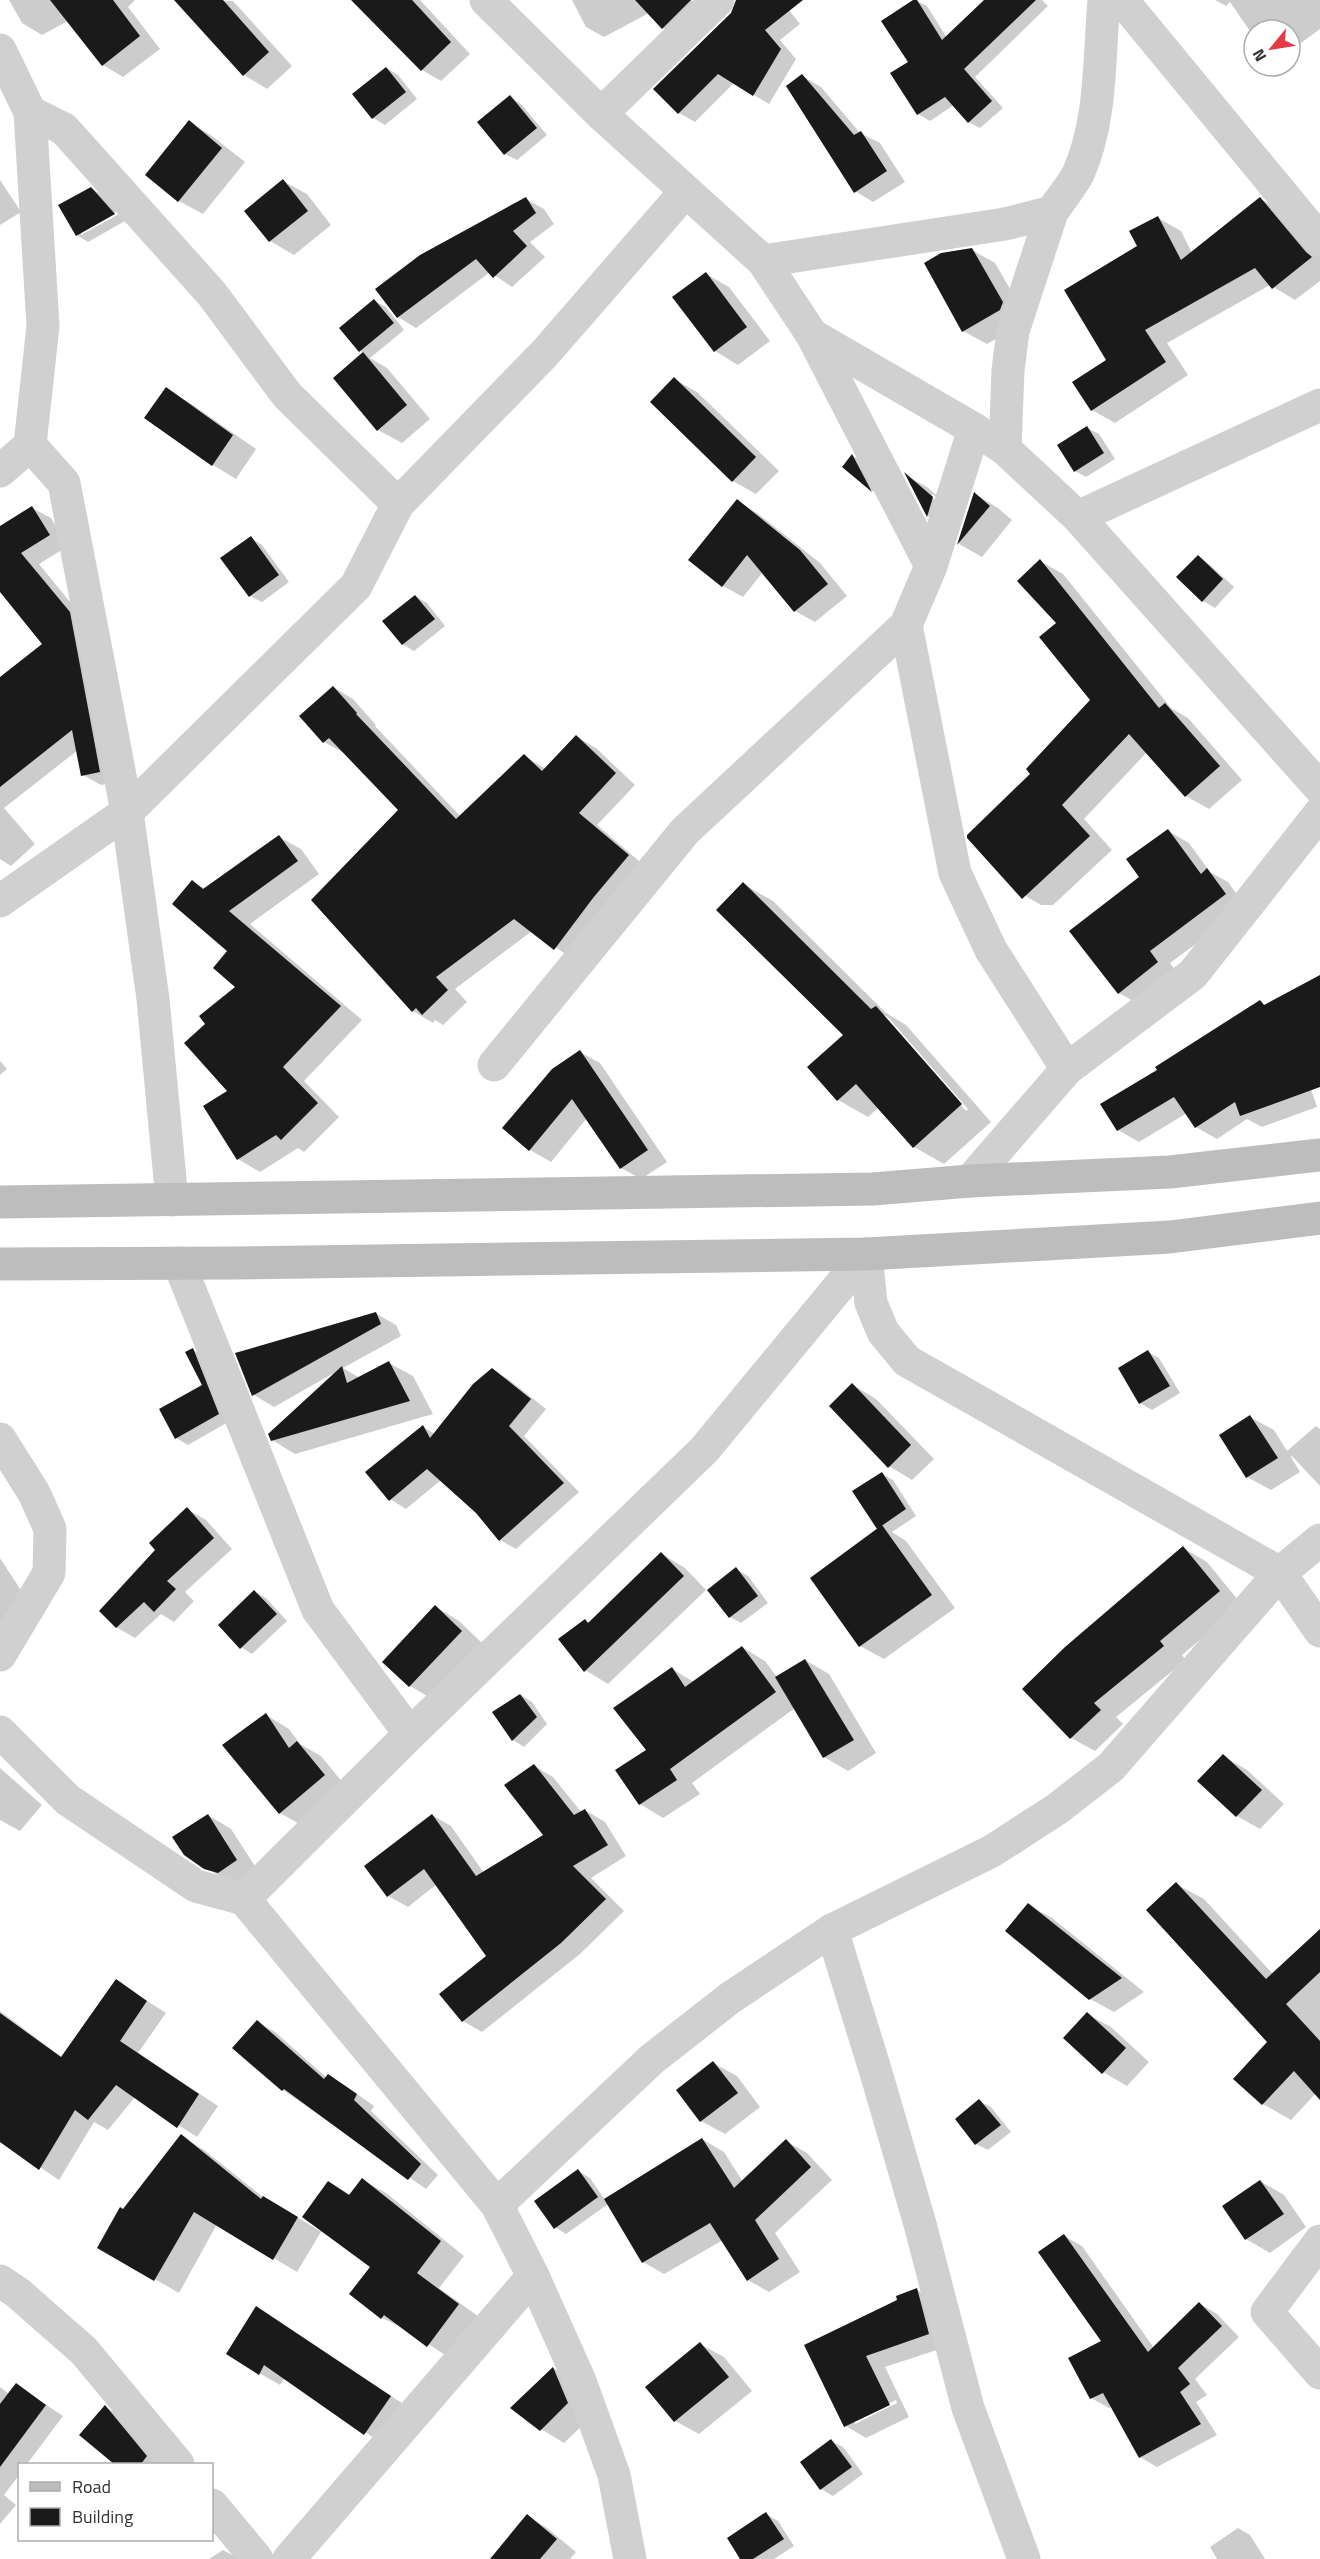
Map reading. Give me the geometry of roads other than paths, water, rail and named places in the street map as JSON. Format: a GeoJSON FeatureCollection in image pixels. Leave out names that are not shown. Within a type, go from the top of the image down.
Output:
{"type":"FeatureCollection","features":[{"type":"Feature","properties":{"kind":"main road"},"geometry":{"type":"LineString","coordinates":[[0,1202],[861,1189],[970,1181],[1170,1172],[1320,1155]]}},
{"type":"Feature","properties":{"kind":"main road"},"geometry":{"type":"LineString","coordinates":[[0,1264],[866,1254],[1170,1237],[1320,1218]]}},
{"type":"Feature","properties":{"kind":"street"},"geometry":{"type":"LineString","coordinates":[[486,0],[601,114],[763,261],[812,335],[931,566]]}},
{"type":"Feature","properties":{"kind":"street"},"geometry":{"type":"LineString","coordinates":[[601,114],[718,0]]}},
{"type":"Feature","properties":{"kind":"street"},"geometry":{"type":"LineString","coordinates":[[1005,449],[1008,369],[1013,331],[1052,212],[1077,176],[1090,142],[1104,0]]}},
{"type":"Feature","properties":{"kind":"street"},"geometry":{"type":"LineString","coordinates":[[1122,0],[1320,240]]}},
{"type":"Feature","properties":{"kind":"street"},"geometry":{"type":"LineString","coordinates":[[0,50],[30,112],[43,326],[30,445],[0,471]]}},
{"type":"Feature","properties":{"kind":"street"},"geometry":{"type":"LineString","coordinates":[[30,112],[64,129],[212,294],[287,395],[398,504]]}},
{"type":"Feature","properties":{"kind":"street"},"geometry":{"type":"LineString","coordinates":[[0,901],[127,812],[356,586],[398,504],[545,353],[685,192]]}},
{"type":"Feature","properties":{"kind":"street"},"geometry":{"type":"LineString","coordinates":[[763,261],[1005,224],[1052,212]]}},
{"type":"Feature","properties":{"kind":"street"},"geometry":{"type":"LineString","coordinates":[[812,335],[1005,449],[1078,517],[1320,788]]}},
{"type":"Feature","properties":{"kind":"street"},"geometry":{"type":"LineString","coordinates":[[1078,517],[1320,405]]}},
{"type":"Feature","properties":{"kind":"street"},"geometry":{"type":"LineString","coordinates":[[494,1065],[685,831],[906,625],[931,566],[974,429]]}},
{"type":"Feature","properties":{"kind":"street"},"geometry":{"type":"LineString","coordinates":[[30,445],[64,483],[127,812],[153,999],[172,1200]]}},
{"type":"Feature","properties":{"kind":"street"},"geometry":{"type":"LineString","coordinates":[[906,625],[955,873],[992,950],[1066,1069]]}},
{"type":"Feature","properties":{"kind":"street"},"geometry":{"type":"LineString","coordinates":[[970,1181],[1066,1069],[1193,974],[1320,813]]}},
{"type":"Feature","properties":{"kind":"street"},"geometry":{"type":"LineString","coordinates":[[866,1254],[871,1303],[883,1332],[908,1361],[1280,1573],[1320,1631]]}},
{"type":"Feature","properties":{"kind":"street"},"geometry":{"type":"LineString","coordinates":[[244,1899],[410,1734],[704,1450],[866,1254]]}},
{"type":"Feature","properties":{"kind":"street"},"geometry":{"type":"LineString","coordinates":[[180,1263],[318,1610],[410,1734]]}},
{"type":"Feature","properties":{"kind":"street"},"geometry":{"type":"LineString","coordinates":[[0,1439],[34,1493],[50,1529],[49,1573],[0,1655]]}},
{"type":"Feature","properties":{"kind":"street"},"geometry":{"type":"LineString","coordinates":[[497,2205],[652,2060],[730,1998],[832,1930],[992,1851],[1057,1809],[1111,1767],[1280,1573],[1320,1540]]}},
{"type":"Feature","properties":{"kind":"street"},"geometry":{"type":"LineString","coordinates":[[0,1732],[68,1800],[196,1886],[244,1899],[497,2205],[533,2276],[580,2381],[615,2475],[630,2559]]}},
{"type":"Feature","properties":{"kind":"street"},"geometry":{"type":"LineString","coordinates":[[832,1930],[920,2224],[968,2408],[1024,2559]]}},
{"type":"Feature","properties":{"kind":"street"},"geometry":{"type":"LineString","coordinates":[[1320,2241],[1267,2312],[1320,2373]]}},
{"type":"Feature","properties":{"kind":"street"},"geometry":{"type":"LineString","coordinates":[[289,2559],[533,2276]]}},
{"type":"Feature","properties":{"kind":"street"},"geometry":{"type":"LineString","coordinates":[[0,2281],[84,2351],[177,2463]]}},
{"type":"Feature","properties":{"kind":"street"},"geometry":{"type":"LineString","coordinates":[[213,2506],[257,2559]]}}]}
